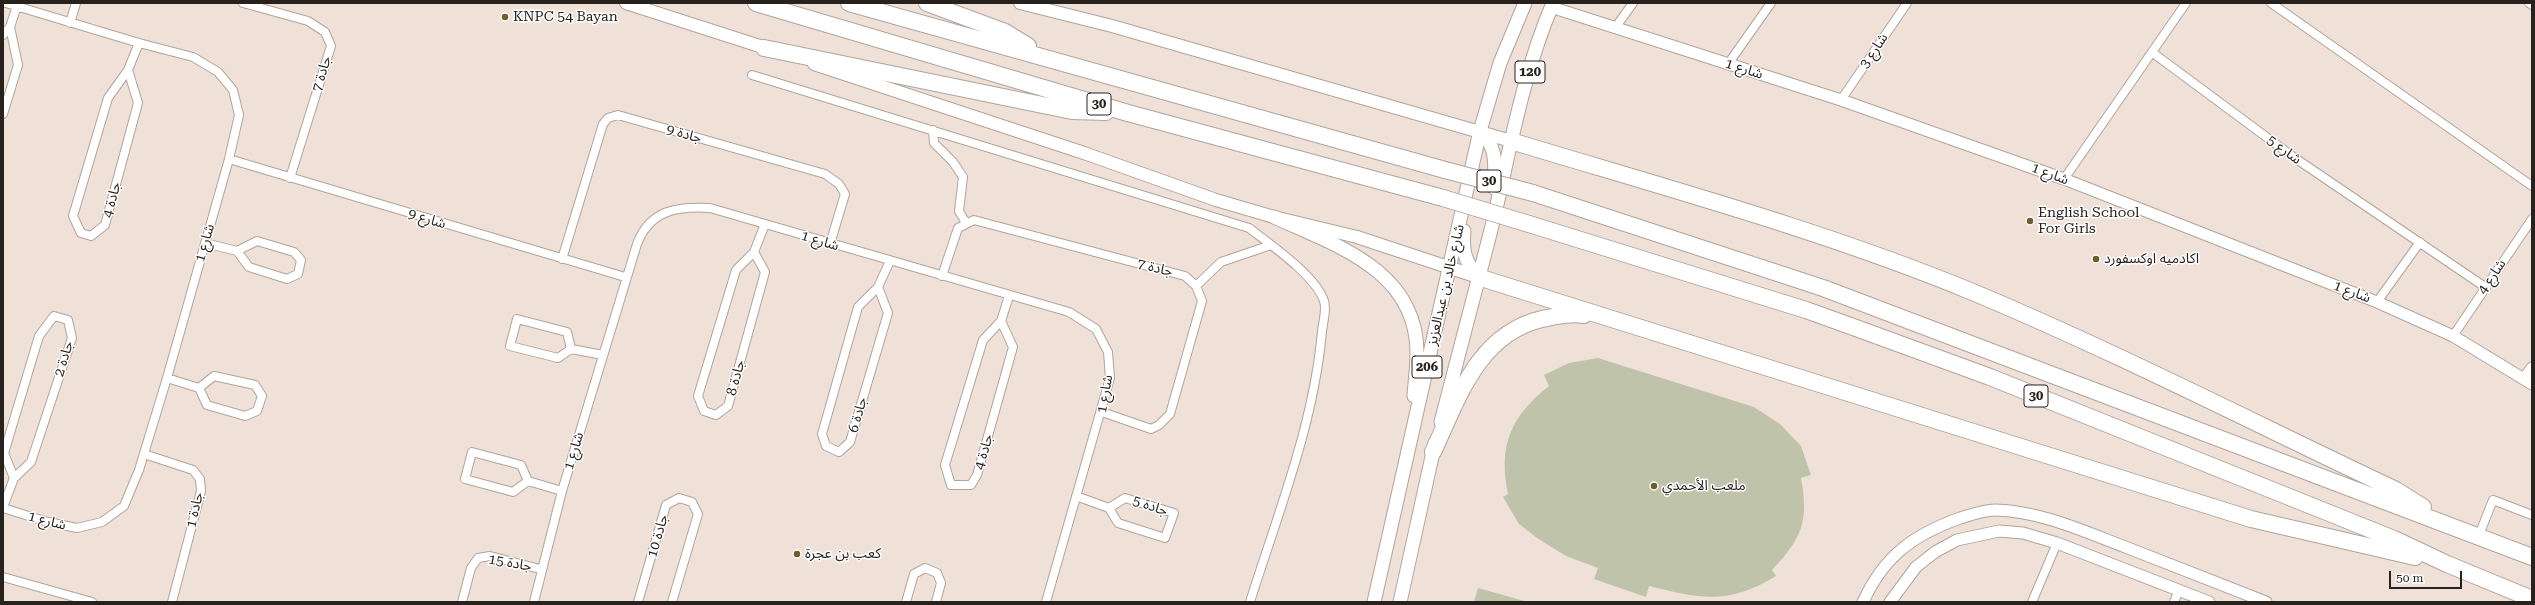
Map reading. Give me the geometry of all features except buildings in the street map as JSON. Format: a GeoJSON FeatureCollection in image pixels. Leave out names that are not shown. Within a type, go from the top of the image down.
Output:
{"type":"FeatureCollection","features":[{"type":"Feature","properties":{"kind":"highway","name":"30"},"geometry":{"type":"LineString","coordinates":[[756,3],[1128,113],[1443,198],[1806,310],[1990,377],[2387,536],[2447,564],[2532,599]]}},
{"type":"Feature","properties":{"kind":"highway","name":"30"},"geometry":{"type":"LineString","coordinates":[[849,3],[1445,170],[1533,193],[1824,288],[2479,535],[2532,557]]}},
{"type":"Feature","properties":{"kind":"highway"},"geometry":{"type":"LineString","coordinates":[[927,3],[1005,32],[1046,57]]}},
{"type":"Feature","properties":{"kind":"highway"},"geometry":{"type":"LineString","coordinates":[[764,48],[1072,111],[1128,113]]}},
{"type":"Feature","properties":{"kind":"highway"},"geometry":{"type":"LineString","coordinates":[[1511,141],[1671,189],[1847,246],[1974,293],[2120,357],[2396,490],[2453,526]]}},
{"type":"Feature","properties":{"kind":"highway"},"geometry":{"type":"LineString","coordinates":[[1478,277],[2251,519],[2447,564]]}},
{"type":"Feature","properties":{"kind":"highway"},"geometry":{"type":"LineString","coordinates":[[1433,452],[1476,363],[1502,337],[1532,321],[1563,314],[1616,319]]}},
{"type":"Feature","properties":{"kind":"main road"},"geometry":{"type":"LineString","coordinates":[[626,3],[1084,153],[1216,200],[1274,217],[1358,237],[1478,277]]}},
{"type":"Feature","properties":{"kind":"main road"},"geometry":{"type":"LineString","coordinates":[[1020,3],[1112,26],[1511,141]]}},
{"type":"Feature","properties":{"kind":"main road","name":"120"},"geometry":{"type":"LineString","coordinates":[[1480,131],[1500,63],[1524,3]]}},
{"type":"Feature","properties":{"kind":"main road","name":"120"},"geometry":{"type":"LineString","coordinates":[[1511,141],[1538,45],[1552,5]]}},
{"type":"Feature","properties":{"kind":"main road"},"geometry":{"type":"LineString","coordinates":[[1480,131],[1489,139],[1494,150],[1492,223]]}},
{"type":"Feature","properties":{"kind":"main road","name":"شارع خالد بن عبدالعزيز"},"geometry":{"type":"LineString","coordinates":[[1374,602],[1480,131]]}},
{"type":"Feature","properties":{"kind":"main road","name":"شارع خالد بن عبدالعزيز"},"geometry":{"type":"LineString","coordinates":[[1400,602],[1433,452],[1492,223],[1511,141]]}},
{"type":"Feature","properties":{"kind":"main road"},"geometry":{"type":"LineString","coordinates":[[1473,166],[1463,251],[1470,268],[1478,277]]}},
{"type":"Feature","properties":{"kind":"main road"},"geometry":{"type":"LineString","coordinates":[[1274,217],[1358,255],[1382,274],[1406,308],[1417,352],[1410,441]]}},
{"type":"Feature","properties":{"kind":"street","name":"شارع 1"},"geometry":{"type":"LineString","coordinates":[[3,508],[48,522],[77,528],[102,522],[124,506],[134,486],[167,378],[229,159],[238,115],[233,90],[218,72],[193,57],[139,43],[6,3]]}},
{"type":"Feature","properties":{"kind":"street"},"geometry":{"type":"LineString","coordinates":[[70,23],[76,3]]}},
{"type":"Feature","properties":{"kind":"street","name":"جادة 7"},"geometry":{"type":"LineString","coordinates":[[243,3],[308,21],[325,32],[331,46],[290,178]]}},
{"type":"Feature","properties":{"kind":"street"},"geometry":{"type":"LineString","coordinates":[[1615,28],[1633,3]]}},
{"type":"Feature","properties":{"kind":"street"},"geometry":{"type":"LineString","coordinates":[[1728,64],[1771,3]]}},
{"type":"Feature","properties":{"kind":"street","name":"شارع 3"},"geometry":{"type":"LineString","coordinates":[[1841,100],[1907,3]]}},
{"type":"Feature","properties":{"kind":"street"},"geometry":{"type":"LineString","coordinates":[[2064,179],[2153,53],[2186,3]]}},
{"type":"Feature","properties":{"kind":"street"},"geometry":{"type":"LineString","coordinates":[[2271,3],[2532,186]]}},
{"type":"Feature","properties":{"kind":"street","name":"شارع 1"},"geometry":{"type":"LineString","coordinates":[[1552,5],[1615,28],[1841,100],[2064,179],[2377,302],[2453,336],[2528,381]]}},
{"type":"Feature","properties":{"kind":"street"},"geometry":{"type":"LineString","coordinates":[[3,35],[10,27],[17,6]]}},
{"type":"Feature","properties":{"kind":"street"},"geometry":{"type":"LineString","coordinates":[[3,114],[18,65],[10,27]]}},
{"type":"Feature","properties":{"kind":"street","name":"جادة 4"},"geometry":{"type":"LineString","coordinates":[[128,70],[138,103],[105,225],[91,236],[81,233],[73,216],[108,98],[128,70],[139,43]]}},
{"type":"Feature","properties":{"kind":"street","name":"شارع 5"},"geometry":{"type":"LineString","coordinates":[[2153,53],[2292,156],[2485,287]]}},
{"type":"Feature","properties":{"kind":"street"},"geometry":{"type":"LineString","coordinates":[[752,75],[1249,228],[1271,245],[1318,287],[1325,302],[1318,374],[1307,419],[1250,602]]}},
{"type":"Feature","properties":{"kind":"street","name":"جادة 9"},"geometry":{"type":"LineString","coordinates":[[562,259],[603,124],[608,118],[618,115],[825,174],[839,184],[845,194],[830,244]]}},
{"type":"Feature","properties":{"kind":"street"},"geometry":{"type":"LineString","coordinates":[[933,130],[934,143],[953,162],[963,177],[959,211],[966,223],[958,228],[942,276]]}},
{"type":"Feature","properties":{"kind":"street","name":"شارع 9"},"geometry":{"type":"LineString","coordinates":[[229,159],[625,277]]}},
{"type":"Feature","properties":{"kind":"street","name":"شارع 1"},"geometry":{"type":"LineString","coordinates":[[534,602],[540,569],[625,277],[643,230],[664,213],[683,206],[710,208],[1009,296],[1069,312],[1096,329],[1108,352],[1110,378],[1102,412],[1046,602]]}},
{"type":"Feature","properties":{"kind":"street","name":"شارع 4"},"geometry":{"type":"LineString","coordinates":[[2453,336],[2532,219]]}},
{"type":"Feature","properties":{"kind":"street","name":"جادة 7"},"geometry":{"type":"LineString","coordinates":[[966,223],[974,220],[1185,276],[1196,286]]}},
{"type":"Feature","properties":{"kind":"street","name":"جادة 8"},"geometry":{"type":"LineString","coordinates":[[754,252],[765,272],[728,406],[716,415],[704,411],[698,396],[736,270],[754,252],[765,224]]}},
{"type":"Feature","properties":{"kind":"street"},"geometry":{"type":"LineString","coordinates":[[205,243],[237,251],[249,267],[287,279],[298,274],[300,260],[294,252],[258,241],[237,251]]}},
{"type":"Feature","properties":{"kind":"street"},"geometry":{"type":"LineString","coordinates":[[2377,302],[2420,242]]}},
{"type":"Feature","properties":{"kind":"street"},"geometry":{"type":"LineString","coordinates":[[1102,412],[1151,429],[1159,425],[1170,414],[1202,301],[1196,286],[1221,262],[1271,245]]}},
{"type":"Feature","properties":{"kind":"street","name":"جادة 6"},"geometry":{"type":"LineString","coordinates":[[878,287],[888,313],[850,442],[839,452],[826,446],[822,434],[858,307],[878,287],[890,261]]}},
{"type":"Feature","properties":{"kind":"street","name":"جادة 4"},"geometry":{"type":"LineString","coordinates":[[1001,321],[1012,348],[977,475],[971,485],[951,485],[945,465],[983,340],[1001,321],[1009,296]]}},
{"type":"Feature","properties":{"kind":"street","name":"جادة 2"},"geometry":{"type":"LineString","coordinates":[[3,508],[14,478],[31,462],[72,338],[68,320],[54,316],[39,336],[4,453],[14,478]]}},
{"type":"Feature","properties":{"kind":"street"},"geometry":{"type":"LineString","coordinates":[[571,350],[567,332],[517,319],[510,346],[558,358],[571,350],[603,355]]}},
{"type":"Feature","properties":{"kind":"street"},"geometry":{"type":"LineString","coordinates":[[2528,381],[2532,368]]}},
{"type":"Feature","properties":{"kind":"street"},"geometry":{"type":"LineString","coordinates":[[167,378],[199,388],[207,405],[245,416],[257,411],[262,396],[255,385],[214,376],[199,388]]}},
{"type":"Feature","properties":{"kind":"street"},"geometry":{"type":"LineString","coordinates":[[528,481],[513,492],[464,479],[472,452],[521,465],[528,481],[562,491]]}},
{"type":"Feature","properties":{"kind":"street","name":"جادة 1"},"geometry":{"type":"LineString","coordinates":[[144,454],[193,470],[200,479],[201,491],[172,602]]}},
{"type":"Feature","properties":{"kind":"street"},"geometry":{"type":"LineString","coordinates":[[1076,496],[1109,508]]}},
{"type":"Feature","properties":{"kind":"street","name":"جادة 10"},"geometry":{"type":"LineString","coordinates":[[638,602],[666,506],[679,498],[692,502],[698,514],[672,602]]}},
{"type":"Feature","properties":{"kind":"street","name":"جادة 5"},"geometry":{"type":"LineString","coordinates":[[1125,498],[1174,513],[1166,538],[1118,523],[1109,508],[1125,498]]}},
{"type":"Feature","properties":{"kind":"street"},"geometry":{"type":"LineString","coordinates":[[2479,535],[2493,500],[2532,515]]}},
{"type":"Feature","properties":{"kind":"street"},"geometry":{"type":"LineString","coordinates":[[1863,602],[1871,585],[1892,556],[1929,529],[1967,516],[1993,510],[2027,514],[2073,527],[2266,602]]}},
{"type":"Feature","properties":{"kind":"street"},"geometry":{"type":"LineString","coordinates":[[1890,602],[1916,567],[1935,552],[1957,540],[1999,532],[2023,533],[2057,543],[2209,602]]}},
{"type":"Feature","properties":{"kind":"street"},"geometry":{"type":"LineString","coordinates":[[2032,602],[2057,543]]}},
{"type":"Feature","properties":{"kind":"street","name":"جادة 15"},"geometry":{"type":"LineString","coordinates":[[462,602],[471,568],[478,558],[490,556],[540,569]]}},
{"type":"Feature","properties":{"kind":"street"},"geometry":{"type":"LineString","coordinates":[[906,602],[914,574],[925,568],[937,573],[941,583],[936,602]]}},
{"type":"Feature","properties":{"kind":"street"},"geometry":{"type":"LineString","coordinates":[[3,577],[92,602]]}},
{"type":"Feature","properties":{"kind":"street"},"geometry":{"type":"LineString","coordinates":[[2174,602],[2179,590]]}},
{"type":"Feature","properties":{"kind":"green space","name":"ملعب الأحمدي"},"geometry":{"type":"Polygon","coordinates":[[[1598,358],[1754,407],[1780,424],[1801,446],[1811,475],[1801,478],[1804,506],[1803,518],[1801,528],[1796,538],[1782,559],[1772,570],[1776,576],[1743,592],[1729,595],[1714,597],[1700,596],[1649,586],[1646,597],[1594,579],[1598,568],[1566,556],[1537,538],[1519,524],[1503,497],[1508,494],[1505,477],[1505,461],[1510,433],[1525,409],[1549,386],[1544,375],[1569,363],[1598,358]]]}},
{"type":"Feature","properties":{"kind":"green space"},"geometry":{"type":"Polygon","coordinates":[[[1478,588],[1528,602],[1474,602],[1478,588]]]}},
{"type":"Feature","properties":{"kind":"place","name":"KNPC 54 Bayan"},"geometry":{"type":"Point","coordinates":[505,17]}},
{"type":"Feature","properties":{"kind":"place","name":"English School For Girls"},"geometry":{"type":"Point","coordinates":[2030,221]}},
{"type":"Feature","properties":{"kind":"place","name":"اكادميه اوكسفورد"},"geometry":{"type":"Point","coordinates":[2096,259]}},
{"type":"Feature","properties":{"kind":"place","name":"ملعب الأحمدي"},"geometry":{"type":"Point","coordinates":[1654,486]}},
{"type":"Feature","properties":{"kind":"place","name":"كعب بن عجرة"},"geometry":{"type":"Point","coordinates":[797,554]}}]}
